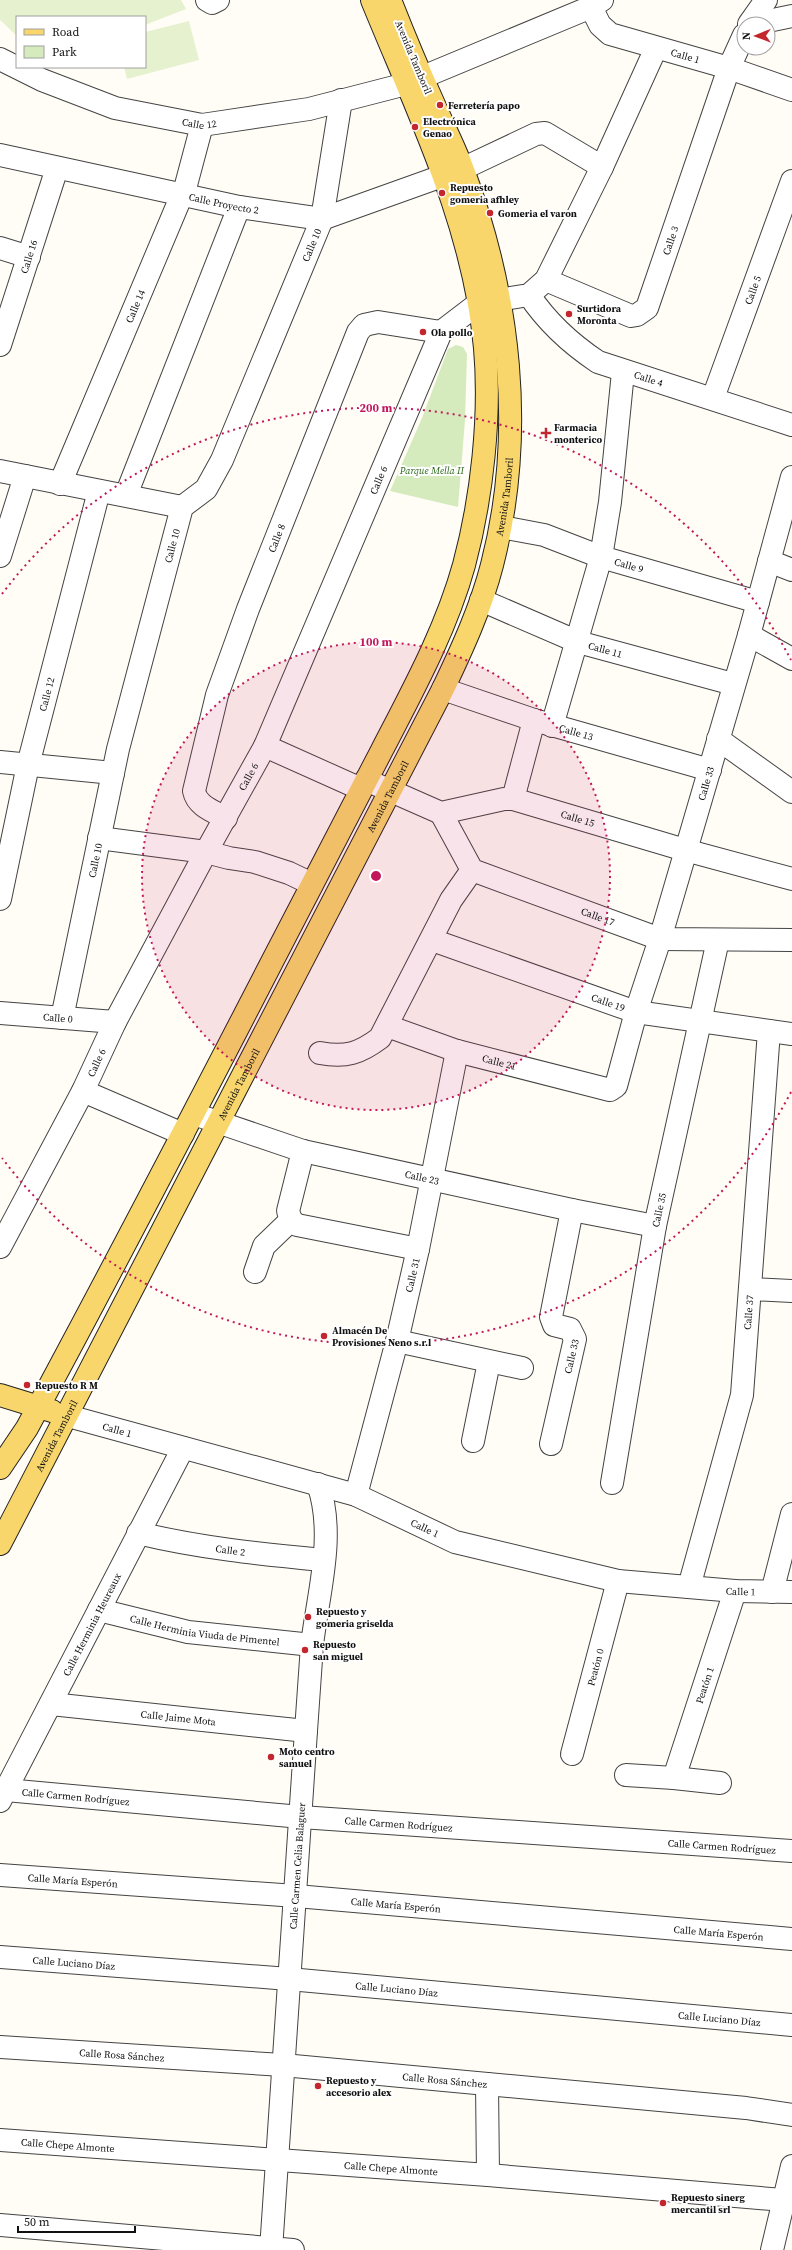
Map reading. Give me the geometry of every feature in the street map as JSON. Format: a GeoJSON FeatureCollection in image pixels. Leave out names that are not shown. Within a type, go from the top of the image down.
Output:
{"type":"FeatureCollection","features":[{"type":"Feature","properties":{"kind":"main road","name":"Avenida Tamboril"},"geometry":{"type":"LineString","coordinates":[[0,1544],[68,1416],[443,689],[481,600],[501,527],[508,470],[510,417],[507,349],[465,240],[454,172],[414,81],[372,0]]}},
{"type":"Feature","properties":{"kind":"main road","name":"Avenida Tamboril"},"geometry":{"type":"LineString","coordinates":[[390,0],[414,81]]}},
{"type":"Feature","properties":{"kind":"main road","name":"Avenida Tamboril"},"geometry":{"type":"LineString","coordinates":[[0,1468],[38,1407],[194,1114],[430,656],[448,615],[464,563],[474,514],[482,460],[486,405],[485,350],[489,301]]}},
{"type":"Feature","properties":{"kind":"main road"},"geometry":{"type":"LineString","coordinates":[[0,1396],[68,1416]]}},
{"type":"Feature","properties":{"kind":"street"},"geometry":{"type":"LineString","coordinates":[[207,0],[212,3],[218,0]]}},
{"type":"Feature","properties":{"kind":"street"},"geometry":{"type":"LineString","coordinates":[[755,16],[766,0]]}},
{"type":"Feature","properties":{"kind":"street","name":"Calle 12"},"geometry":{"type":"LineString","coordinates":[[19,68],[42,80],[116,108],[202,125],[309,109],[414,81],[597,3]]}},
{"type":"Feature","properties":{"kind":"street","name":"Calle 1"},"geometry":{"type":"LineString","coordinates":[[597,3],[600,25],[610,34],[730,68],[792,90]]}},
{"type":"Feature","properties":{"kind":"street"},"geometry":{"type":"LineString","coordinates":[[776,19],[792,16]]}},
{"type":"Feature","properties":{"kind":"street"},"geometry":{"type":"LineString","coordinates":[[489,301],[529,295],[546,280],[602,167],[656,48]]}},
{"type":"Feature","properties":{"kind":"street","name":"Calle 3"},"geometry":{"type":"LineString","coordinates":[[546,280],[631,316],[643,312],[647,308],[736,54]]}},
{"type":"Feature","properties":{"kind":"street","name":"Calle 12"},"geometry":{"type":"LineString","coordinates":[[0,58],[16,66]]}},
{"type":"Feature","properties":{"kind":"street","name":"Calle 10"},"geometry":{"type":"LineString","coordinates":[[62,1018],[113,773],[182,507],[206,489],[222,460],[322,219],[341,100]]}},
{"type":"Feature","properties":{"kind":"street","name":"Calle 14"},"geometry":{"type":"LineString","coordinates":[[60,484],[186,185],[202,125]]}},
{"type":"Feature","properties":{"kind":"street","name":"Calle Proyecto 2"},"geometry":{"type":"LineString","coordinates":[[0,155],[239,207],[322,219],[454,172],[536,134],[545,133],[555,137],[602,167]]}},
{"type":"Feature","properties":{"kind":"street","name":"Calle 16"},"geometry":{"type":"LineString","coordinates":[[0,345],[57,168]]}},
{"type":"Feature","properties":{"kind":"street","name":"Calle 5"},"geometry":{"type":"LineString","coordinates":[[713,398],[792,181]]}},
{"type":"Feature","properties":{"kind":"street"},"geometry":{"type":"LineString","coordinates":[[126,495],[239,207]]}},
{"type":"Feature","properties":{"kind":"street"},"geometry":{"type":"LineString","coordinates":[[0,248],[28,257]]}},
{"type":"Feature","properties":{"kind":"street","name":"Calle 4"},"geometry":{"type":"LineString","coordinates":[[529,295],[550,322],[578,348],[598,362],[624,372],[713,398],[792,425]]}},
{"type":"Feature","properties":{"kind":"street","name":"Calle 6"},"geometry":{"type":"LineString","coordinates":[[0,1247],[83,1091],[115,1022],[206,852],[265,746],[441,332],[489,301]]}},
{"type":"Feature","properties":{"kind":"street","name":"Calle 8"},"geometry":{"type":"LineString","coordinates":[[226,818],[200,802],[196,798],[194,791],[217,695],[248,609],[358,332],[364,325],[378,322],[441,332]]}},
{"type":"Feature","properties":{"kind":"street"},"geometry":{"type":"LineString","coordinates":[[513,800],[543,723],[578,642],[600,557],[610,502],[624,372]]}},
{"type":"Feature","properties":{"kind":"street"},"geometry":{"type":"LineString","coordinates":[[0,470],[60,484],[126,495],[182,507]]}},
{"type":"Feature","properties":{"kind":"street"},"geometry":{"type":"LineString","coordinates":[[0,556],[25,476]]}},
{"type":"Feature","properties":{"kind":"street","name":"Calle 33"},"geometry":{"type":"LineString","coordinates":[[614,1090],[636,1012],[660,939],[685,850],[710,770],[733,684],[750,635],[769,561],[784,537],[792,477]]}},
{"type":"Feature","properties":{"kind":"street","name":"Calle 12"},"geometry":{"type":"LineString","coordinates":[[0,899],[28,765],[99,491]]}},
{"type":"Feature","properties":{"kind":"street","name":"Calle 9"},"geometry":{"type":"LineString","coordinates":[[501,527],[544,535],[600,557],[758,602]]}},
{"type":"Feature","properties":{"kind":"street"},"geometry":{"type":"LineString","coordinates":[[769,561],[792,570]]}},
{"type":"Feature","properties":{"kind":"street","name":"Calle 11"},"geometry":{"type":"LineString","coordinates":[[481,600],[578,642],[733,684]]}},
{"type":"Feature","properties":{"kind":"street"},"geometry":{"type":"LineString","coordinates":[[750,635],[792,659]]}},
{"type":"Feature","properties":{"kind":"street","name":"Calle 13"},"geometry":{"type":"LineString","coordinates":[[443,689],[543,723],[710,770]]}},
{"type":"Feature","properties":{"kind":"street"},"geometry":{"type":"LineString","coordinates":[[718,739],[792,792]]}},
{"type":"Feature","properties":{"kind":"street"},"geometry":{"type":"LineString","coordinates":[[265,746],[364,785],[390,791],[441,813],[472,870],[451,900],[432,940],[380,1038],[366,1048],[351,1054],[336,1056],[320,1053]]}},
{"type":"Feature","properties":{"kind":"street"},"geometry":{"type":"LineString","coordinates":[[0,762],[113,773]]}},
{"type":"Feature","properties":{"kind":"street","name":"Calle 15"},"geometry":{"type":"LineString","coordinates":[[441,813],[504,799],[513,800],[685,850],[792,879]]}},
{"type":"Feature","properties":{"kind":"street"},"geometry":{"type":"LineString","coordinates":[[100,838],[206,852],[268,865],[312,884]]}},
{"type":"Feature","properties":{"kind":"street","name":"Calle 17"},"geometry":{"type":"LineString","coordinates":[[472,870],[660,939],[792,940]]}},
{"type":"Feature","properties":{"kind":"street","name":"Calle 19"},"geometry":{"type":"LineString","coordinates":[[432,940],[636,1012],[792,1034]]}},
{"type":"Feature","properties":{"kind":"street","name":"Calle 35"},"geometry":{"type":"LineString","coordinates":[[612,1483],[655,1226],[718,940]]}},
{"type":"Feature","properties":{"kind":"street","name":"Calle 0"},"geometry":{"type":"LineString","coordinates":[[0,1013],[115,1022]]}},
{"type":"Feature","properties":{"kind":"street","name":"Calle 21"},"geometry":{"type":"LineString","coordinates":[[387,1026],[457,1051],[614,1090]]}},
{"type":"Feature","properties":{"kind":"street","name":"Calle 37"},"geometry":{"type":"LineString","coordinates":[[690,1587],[742,1395],[769,1031]]}},
{"type":"Feature","properties":{"kind":"street","name":"Calle 31"},"geometry":{"type":"LineString","coordinates":[[356,1496],[398,1341],[418,1249],[457,1051]]}},
{"type":"Feature","properties":{"kind":"street"},"geometry":{"type":"LineString","coordinates":[[83,1091],[183,1134]]}},
{"type":"Feature","properties":{"kind":"street","name":"Calle 23"},"geometry":{"type":"LineString","coordinates":[[194,1114],[303,1151],[431,1180],[655,1226]]}},
{"type":"Feature","properties":{"kind":"street"},"geometry":{"type":"LineString","coordinates":[[303,1151],[288,1211],[291,1220],[302,1227],[418,1249]]}},
{"type":"Feature","properties":{"kind":"street","name":"Calle 33"},"geometry":{"type":"LineString","coordinates":[[551,1444],[575,1339],[570,1329],[554,1325],[551,1317],[572,1210]]}},
{"type":"Feature","properties":{"kind":"street"},"geometry":{"type":"LineString","coordinates":[[255,1272],[264,1246],[291,1220]]}},
{"type":"Feature","properties":{"kind":"street"},"geometry":{"type":"LineString","coordinates":[[750,1289],[792,1291]]}},
{"type":"Feature","properties":{"kind":"street"},"geometry":{"type":"LineString","coordinates":[[398,1341],[522,1368]]}},
{"type":"Feature","properties":{"kind":"street"},"geometry":{"type":"LineString","coordinates":[[473,1441],[489,1362]]}},
{"type":"Feature","properties":{"kind":"street","name":"Calle 1"},"geometry":{"type":"LineString","coordinates":[[68,1416],[318,1484],[356,1496],[455,1542],[618,1581],[782,1592]]}},
{"type":"Feature","properties":{"kind":"street","name":"Calle Herminia Heureaux"},"geometry":{"type":"LineString","coordinates":[[3,1796],[183,1448]]}},
{"type":"Feature","properties":{"kind":"street","name":"Calle Carmen Celia Balaguer"},"geometry":{"type":"LineString","coordinates":[[271,2249],[312,1645],[323,1560],[326,1516],[318,1484]]}},
{"type":"Feature","properties":{"kind":"street"},"geometry":{"type":"LineString","coordinates":[[782,1592],[792,1514]]}},
{"type":"Feature","properties":{"kind":"street","name":"Calle 2"},"geometry":{"type":"LineString","coordinates":[[138,1533],[188,1545],[233,1552],[323,1560]]}},
{"type":"Feature","properties":{"kind":"street","name":"Peatón 0"},"geometry":{"type":"LineString","coordinates":[[572,1754],[618,1581]]}},
{"type":"Feature","properties":{"kind":"street","name":"Peatón 1"},"geometry":{"type":"LineString","coordinates":[[674,1778],[735,1590]]}},
{"type":"Feature","properties":{"kind":"street","name":"Calle Herminia Viuda de Pimentel"},"geometry":{"type":"LineString","coordinates":[[99,1610],[188,1632],[312,1645]]}},
{"type":"Feature","properties":{"kind":"street","name":"Calle Jaime Mota"},"geometry":{"type":"LineString","coordinates":[[51,1704],[306,1731]]}},
{"type":"Feature","properties":{"kind":"street"},"geometry":{"type":"LineString","coordinates":[[626,1775],[720,1783]]}},
{"type":"Feature","properties":{"kind":"street","name":"Calle Carmen Rodríguez"},"geometry":{"type":"LineString","coordinates":[[3,1796],[792,1851]]}},
{"type":"Feature","properties":{"kind":"street","name":"Calle María Esperón"},"geometry":{"type":"LineString","coordinates":[[0,1875],[296,1896],[792,1939]]}},
{"type":"Feature","properties":{"kind":"street","name":"Calle Luciano Díaz"},"geometry":{"type":"LineString","coordinates":[[0,1958],[289,1979],[792,2025]]}},
{"type":"Feature","properties":{"kind":"street","name":"Calle Rosa Sánchez"},"geometry":{"type":"LineString","coordinates":[[0,2047],[283,2065],[746,2108],[792,2115]]}},
{"type":"Feature","properties":{"kind":"street"},"geometry":{"type":"LineString","coordinates":[[487,2084],[488,2175]]}},
{"type":"Feature","properties":{"kind":"street","name":"Calle Chepe Almonte"},"geometry":{"type":"LineString","coordinates":[[0,2140],[488,2175],[782,2200]]}},
{"type":"Feature","properties":{"kind":"street"},"geometry":{"type":"LineString","coordinates":[[772,2250],[782,2200],[792,2166]]}},
{"type":"Feature","properties":{"kind":"street"},"geometry":{"type":"LineString","coordinates":[[0,2225],[293,2250]]}},
{"type":"Feature","properties":{"kind":"green space"},"geometry":{"type":"Polygon","coordinates":[[[0,0],[181,0],[186,9],[146,25],[146,16],[16,16],[16,35],[0,20],[0,0]]]}},
{"type":"Feature","properties":{"kind":"green space"},"geometry":{"type":"Polygon","coordinates":[[[189,21],[199,60],[127,79],[124,68],[146,68],[146,32],[189,21]]]}},
{"type":"Feature","properties":{"kind":"green space","name":"Parque Mella II"},"geometry":{"type":"Polygon","coordinates":[[[456,345],[463,347],[467,354],[465,420],[458,507],[390,491],[422,418],[448,349],[456,345]]]}},
{"type":"Feature","properties":{"kind":"place","name":"Ferretería papo"},"geometry":{"type":"Point","coordinates":[440,105]}},
{"type":"Feature","properties":{"kind":"place","name":"Electrónica Genao"},"geometry":{"type":"Point","coordinates":[415,127]}},
{"type":"Feature","properties":{"kind":"place","name":"Repuesto gomeria afhley"},"geometry":{"type":"Point","coordinates":[442,193]}},
{"type":"Feature","properties":{"kind":"place","name":"Gomeria el varon"},"geometry":{"type":"Point","coordinates":[490,213]}},
{"type":"Feature","properties":{"kind":"place","name":"Surtidora Moronta"},"geometry":{"type":"Point","coordinates":[569,314]}},
{"type":"Feature","properties":{"kind":"place","name":"Ola pollo"},"geometry":{"type":"Point","coordinates":[423,332]}},
{"type":"Feature","properties":{"kind":"place","name":"Farmacia monterico"},"geometry":{"type":"Point","coordinates":[546,433]}},
{"type":"Feature","properties":{"kind":"place","name":"Almacén De Provisiones Neno s.r.l"},"geometry":{"type":"Point","coordinates":[324,1336]}},
{"type":"Feature","properties":{"kind":"place","name":"Repuesto R M"},"geometry":{"type":"Point","coordinates":[27,1385]}},
{"type":"Feature","properties":{"kind":"place","name":"Repuesto y gomeria griselda"},"geometry":{"type":"Point","coordinates":[308,1617]}},
{"type":"Feature","properties":{"kind":"place","name":"Repuesto san miguel"},"geometry":{"type":"Point","coordinates":[305,1650]}},
{"type":"Feature","properties":{"kind":"place","name":"Moto centro samuel"},"geometry":{"type":"Point","coordinates":[271,1757]}},
{"type":"Feature","properties":{"kind":"place","name":"Repuesto y accesorio alex"},"geometry":{"type":"Point","coordinates":[318,2086]}},
{"type":"Feature","properties":{"kind":"place","name":"Repuesto sinerg mercantil srl"},"geometry":{"type":"Point","coordinates":[663,2203]}}]}
